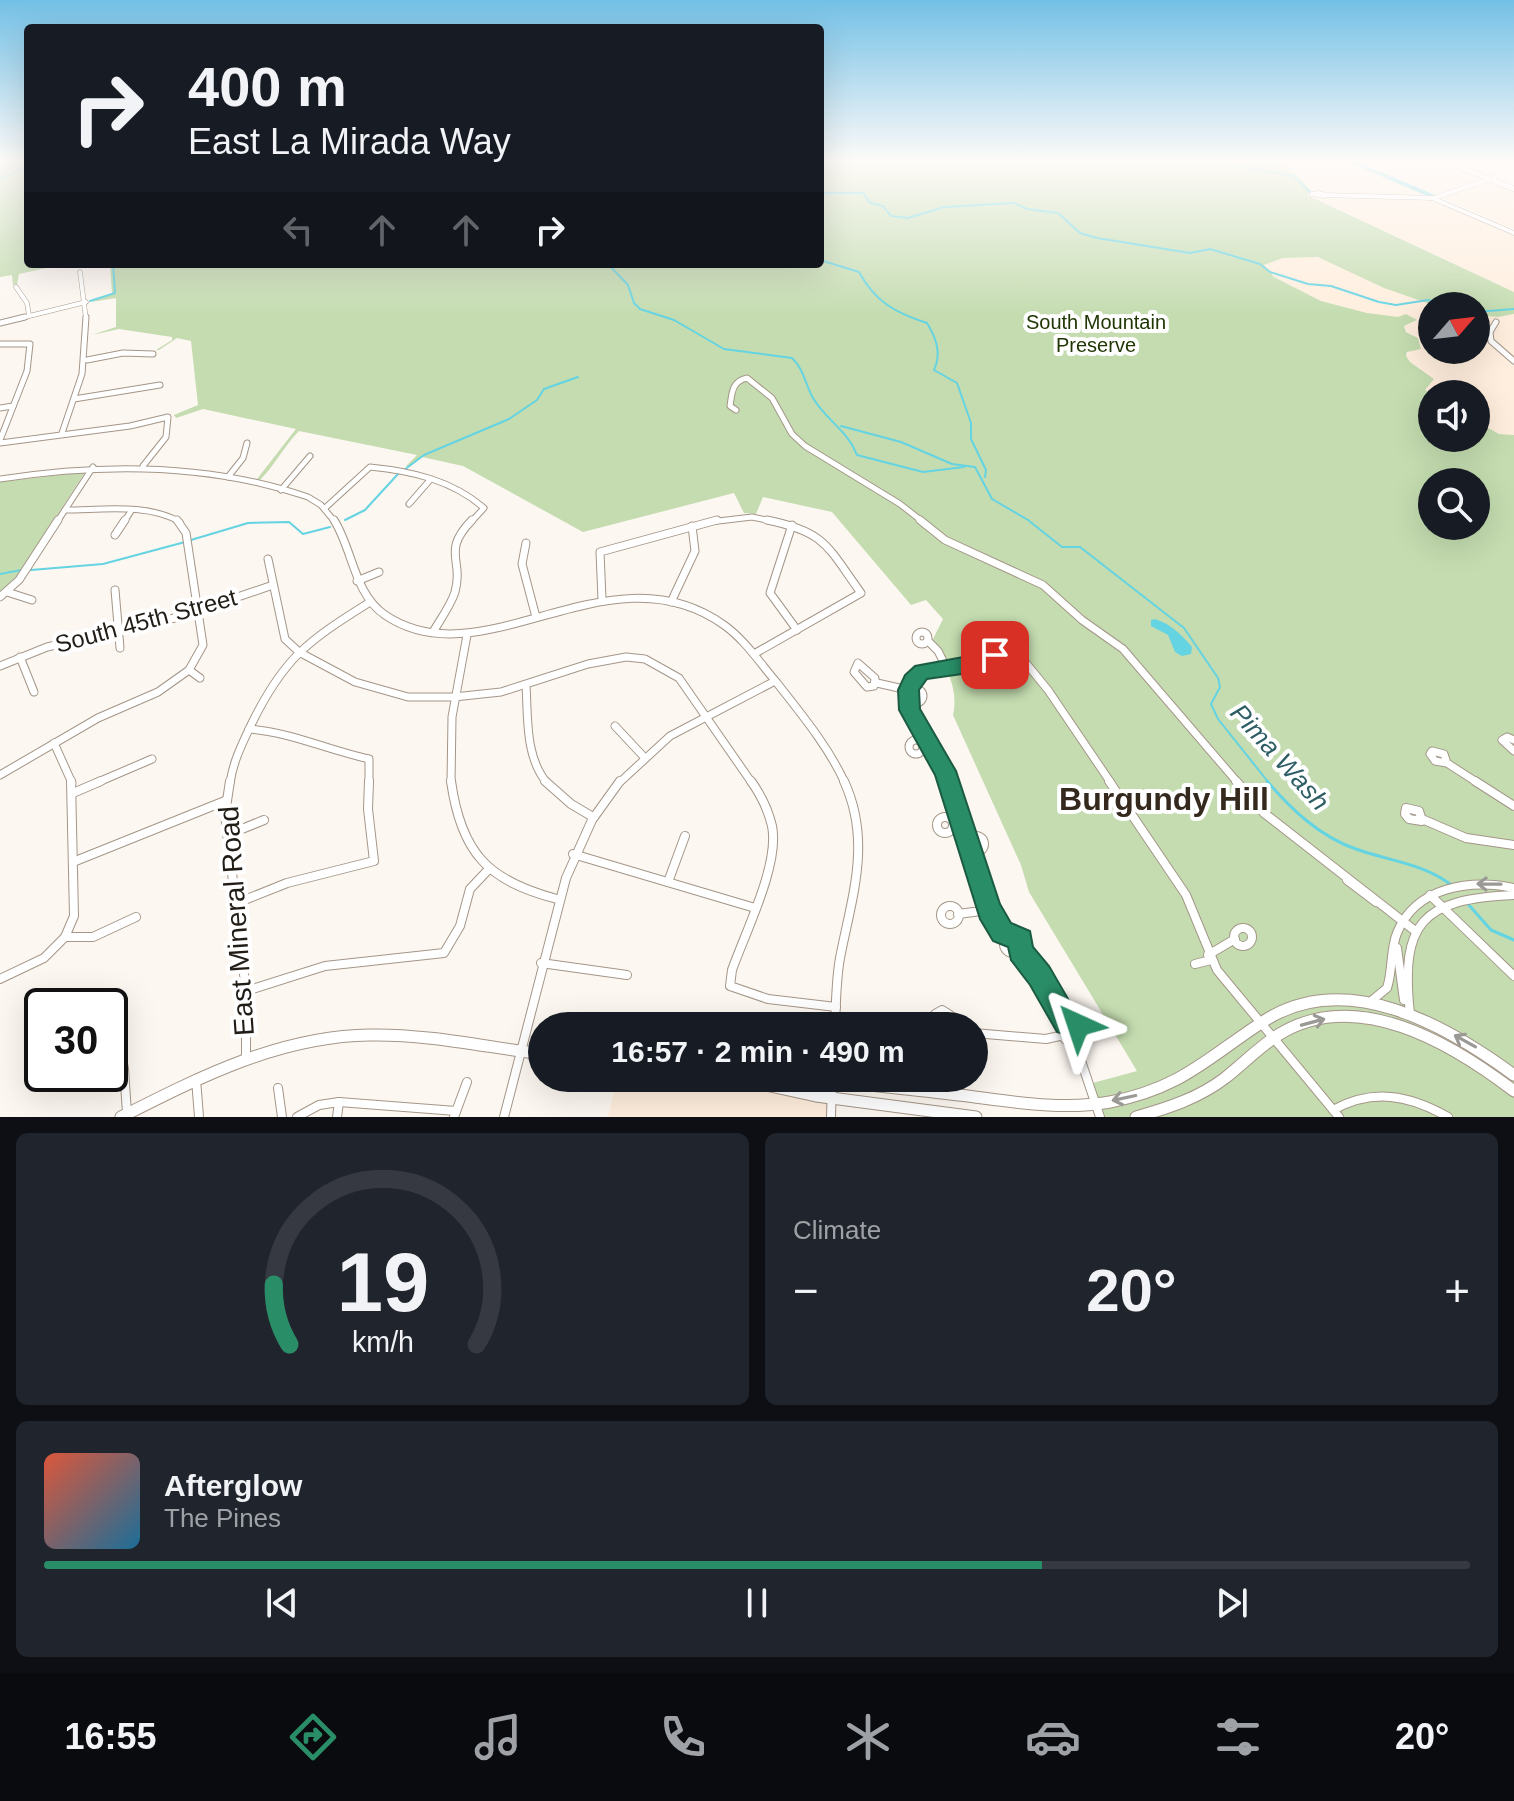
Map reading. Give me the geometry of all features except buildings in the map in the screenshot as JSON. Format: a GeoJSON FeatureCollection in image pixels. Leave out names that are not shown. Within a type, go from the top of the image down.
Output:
{"type":"FeatureCollection","features":[{"type":"Feature","properties":{"kind":"main road"},"geometry":{"type":"LineString","coordinates":[[935,1092],[1098,1110],[1196,1071],[1261,1023],[1277,1014],[1314,1002],[1368,1003],[1406,1021],[1514,1091]]}},
{"type":"Feature","properties":{"kind":"main road"},"geometry":{"type":"LineString","coordinates":[[1136,1117],[1180,1103],[1209,1089],[1274,1038],[1289,1029],[1325,1018],[1406,1021],[1458,1037],[1514,1075]]}},
{"type":"Feature","properties":{"kind":"main road"},"geometry":{"type":"LineString","coordinates":[[125,1116],[196,1079],[246,1058],[315,1039],[370,1035],[528,1052]]}},
{"type":"Feature","properties":{"kind":"main road"},"geometry":{"type":"LineString","coordinates":[[791,1092],[976,1117]]}},
{"type":"Feature","properties":{"kind":"street"},"geometry":{"type":"LineString","coordinates":[[1470,212],[1514,231]]}},
{"type":"Feature","properties":{"kind":"street"},"geometry":{"type":"LineString","coordinates":[[62,433],[87,360],[86,302],[80,272]]}},
{"type":"Feature","properties":{"kind":"street"},"geometry":{"type":"LineString","coordinates":[[16,287],[27,303],[29,315]]}},
{"type":"Feature","properties":{"kind":"street"},"geometry":{"type":"LineString","coordinates":[[0,323],[86,302]]}},
{"type":"Feature","properties":{"kind":"street"},"geometry":{"type":"LineString","coordinates":[[1496,322],[1490,332],[1491,341],[1514,361]]}},
{"type":"Feature","properties":{"kind":"street"},"geometry":{"type":"LineString","coordinates":[[0,344],[30,344],[27,371],[0,442],[130,426],[168,417],[171,427],[169,434],[143,466]]}},
{"type":"Feature","properties":{"kind":"street"},"geometry":{"type":"LineString","coordinates":[[87,360],[123,353],[153,354]]}},
{"type":"Feature","properties":{"kind":"street"},"geometry":{"type":"LineString","coordinates":[[736,410],[730,406],[733,386],[747,378],[776,402],[796,439],[831,464],[900,504],[945,540],[1029,577],[1050,590],[1082,620],[1134,660],[1264,813],[1363,895],[1414,930]]}},
{"type":"Feature","properties":{"kind":"street"},"geometry":{"type":"LineString","coordinates":[[74,399],[160,385]]}},
{"type":"Feature","properties":{"kind":"street"},"geometry":{"type":"LineString","coordinates":[[0,408],[13,406]]}},
{"type":"Feature","properties":{"kind":"street"},"geometry":{"type":"LineString","coordinates":[[228,477],[243,458],[247,443]]}},
{"type":"Feature","properties":{"kind":"street"},"geometry":{"type":"LineString","coordinates":[[281,490],[310,456]]}},
{"type":"Feature","properties":{"kind":"street"},"geometry":{"type":"LineString","coordinates":[[0,479],[93,467],[143,466],[228,477],[304,496],[325,508],[336,524],[357,581],[370,602],[393,621],[433,632],[467,635],[602,599],[644,597],[671,602],[719,621],[754,654],[806,718],[845,784],[860,836],[858,886],[837,976],[836,1012]]}},
{"type":"Feature","properties":{"kind":"street"},"geometry":{"type":"LineString","coordinates":[[0,597],[26,570],[93,467]]}},
{"type":"Feature","properties":{"kind":"street"},"geometry":{"type":"LineString","coordinates":[[325,508],[370,467],[451,486],[484,508],[460,533],[454,547],[455,591],[433,632]]}},
{"type":"Feature","properties":{"kind":"street"},"geometry":{"type":"LineString","coordinates":[[409,504],[430,480]]}},
{"type":"Feature","properties":{"kind":"street"},"geometry":{"type":"LineString","coordinates":[[0,775],[98,718],[158,692],[189,670],[203,645],[184,527],[178,520],[131,511],[65,510]]}},
{"type":"Feature","properties":{"kind":"street"},"geometry":{"type":"LineString","coordinates":[[115,535],[131,511]]}},
{"type":"Feature","properties":{"kind":"street"},"geometry":{"type":"LineString","coordinates":[[602,599],[600,552],[740,516],[792,525],[821,540],[861,593],[754,654]]}},
{"type":"Feature","properties":{"kind":"street"},"geometry":{"type":"LineString","coordinates":[[792,525],[770,593],[797,630]]}},
{"type":"Feature","properties":{"kind":"street"},"geometry":{"type":"LineString","coordinates":[[671,602],[695,551],[692,526]]}},
{"type":"Feature","properties":{"kind":"street"},"geometry":{"type":"LineString","coordinates":[[526,543],[522,564],[536,617]]}},
{"type":"Feature","properties":{"kind":"street"},"geometry":{"type":"LineString","coordinates":[[268,559],[285,639],[299,652],[355,682],[408,697],[454,697],[501,692],[609,659],[645,659],[663,666],[685,684],[763,798],[768,812],[773,846],[732,970],[730,986],[741,992],[836,1007]]}},
{"type":"Feature","properties":{"kind":"street"},"geometry":{"type":"LineString","coordinates":[[357,581],[379,572]]}},
{"type":"Feature","properties":{"kind":"street","name":"South 45th Street"},"geometry":{"type":"LineString","coordinates":[[0,666],[47,647],[199,610],[273,585]]}},
{"type":"Feature","properties":{"kind":"street"},"geometry":{"type":"LineString","coordinates":[[115,590],[120,648]]}},
{"type":"Feature","properties":{"kind":"street"},"geometry":{"type":"LineString","coordinates":[[7,592],[32,600]]}},
{"type":"Feature","properties":{"kind":"street","name":"East Mineral Road"},"geometry":{"type":"LineString","coordinates":[[246,1058],[246,991],[225,801],[232,766],[270,686],[299,652],[327,628],[370,602]]}},
{"type":"Feature","properties":{"kind":"street"},"geometry":{"type":"LineString","coordinates":[[467,635],[454,697],[449,744],[455,808],[469,842],[488,870],[521,890],[557,899]]}},
{"type":"Feature","properties":{"kind":"street"},"geometry":{"type":"LineString","coordinates":[[1003,635],[1048,690],[1186,895],[1201,923],[1209,957],[1336,1113],[1353,1097],[1377,1094],[1404,1098],[1448,1117]]}},
{"type":"Feature","properties":{"kind":"street"},"geometry":{"type":"LineString","coordinates":[[928,641],[938,651],[946,667]]}},
{"type":"Feature","properties":{"kind":"street"},"geometry":{"type":"LineString","coordinates":[[1013,646],[980,662],[922,672],[912,681],[908,693],[909,710],[945,771],[957,823],[968,845],[989,910],[1007,935],[1019,937],[1023,946],[1020,951],[1066,1022]]}},
{"type":"Feature","properties":{"kind":"street"},"geometry":{"type":"LineString","coordinates":[[20,657],[34,692]]}},
{"type":"Feature","properties":{"kind":"street"},"geometry":{"type":"LineString","coordinates":[[189,670],[200,678]]}},
{"type":"Feature","properties":{"kind":"street"},"geometry":{"type":"LineString","coordinates":[[504,1117],[557,899],[573,854],[593,817],[618,781],[676,732],[775,681]]}},
{"type":"Feature","properties":{"kind":"street"},"geometry":{"type":"LineString","coordinates":[[877,683],[908,693]]}},
{"type":"Feature","properties":{"kind":"street"},"geometry":{"type":"LineString","coordinates":[[526,685],[531,752],[542,780],[565,803],[593,817]]}},
{"type":"Feature","properties":{"kind":"street"},"geometry":{"type":"LineString","coordinates":[[615,726],[644,757]]}},
{"type":"Feature","properties":{"kind":"street"},"geometry":{"type":"LineString","coordinates":[[237,903],[287,883],[374,861],[375,850],[368,809],[369,759],[327,750],[276,731],[249,729]]}},
{"type":"Feature","properties":{"kind":"street"},"geometry":{"type":"LineString","coordinates":[[1514,740],[1507,737],[1502,740],[1514,751]]}},
{"type":"Feature","properties":{"kind":"street"},"geometry":{"type":"LineString","coordinates":[[0,979],[41,961],[58,948],[74,916],[73,793],[70,774],[54,743]]}},
{"type":"Feature","properties":{"kind":"street"},"geometry":{"type":"LineString","coordinates":[[73,793],[152,759]]}},
{"type":"Feature","properties":{"kind":"street"},"geometry":{"type":"LineString","coordinates":[[1447,763],[1514,806]]}},
{"type":"Feature","properties":{"kind":"street"},"geometry":{"type":"LineString","coordinates":[[73,862],[225,801]]}},
{"type":"Feature","properties":{"kind":"street"},"geometry":{"type":"LineString","coordinates":[[1422,819],[1466,838],[1514,845]]}},
{"type":"Feature","properties":{"kind":"street"},"geometry":{"type":"LineString","coordinates":[[227,835],[264,820]]}},
{"type":"Feature","properties":{"kind":"street"},"geometry":{"type":"LineString","coordinates":[[668,882],[685,836]]}},
{"type":"Feature","properties":{"kind":"street"},"geometry":{"type":"LineString","coordinates":[[573,854],[755,908]]}},
{"type":"Feature","properties":{"kind":"street"},"geometry":{"type":"LineString","coordinates":[[246,991],[286,975],[334,964],[423,958],[444,953],[460,926],[470,889],[488,870]]}},
{"type":"Feature","properties":{"kind":"street"},"geometry":{"type":"LineString","coordinates":[[1368,1003],[1389,984],[1396,937],[1413,906],[1430,895],[1463,885],[1502,884],[1514,888]]}},
{"type":"Feature","properties":{"kind":"street"},"geometry":{"type":"LineString","coordinates":[[1430,895],[1514,976]]}},
{"type":"Feature","properties":{"kind":"street"},"geometry":{"type":"LineString","coordinates":[[1406,1021],[1408,946],[1414,930],[1440,905],[1472,897],[1514,895]]}},
{"type":"Feature","properties":{"kind":"street"},"geometry":{"type":"LineString","coordinates":[[958,914],[989,910]]}},
{"type":"Feature","properties":{"kind":"street"},"geometry":{"type":"LineString","coordinates":[[65,937],[93,937],[136,917]]}},
{"type":"Feature","properties":{"kind":"street"},"geometry":{"type":"LineString","coordinates":[[1396,937],[1406,1021]]}},
{"type":"Feature","properties":{"kind":"street"},"geometry":{"type":"LineString","coordinates":[[1195,964],[1235,939]]}},
{"type":"Feature","properties":{"kind":"street"},"geometry":{"type":"LineString","coordinates":[[541,963],[627,975]]}},
{"type":"Feature","properties":{"kind":"street"},"geometry":{"type":"LineString","coordinates":[[1066,1022],[1062,1029],[1064,1035],[1075,1043],[1098,1110]]}},
{"type":"Feature","properties":{"kind":"street"},"geometry":{"type":"LineString","coordinates":[[1066,1022],[1075,1023],[1080,1028],[1081,1038],[1075,1043]]}},
{"type":"Feature","properties":{"kind":"street"},"geometry":{"type":"LineString","coordinates":[[988,1034],[1046,1039],[1064,1035]]}},
{"type":"Feature","properties":{"kind":"street"},"geometry":{"type":"LineString","coordinates":[[196,1079],[199,1117]]}},
{"type":"Feature","properties":{"kind":"street"},"geometry":{"type":"LineString","coordinates":[[297,1117],[319,1105],[339,1102],[455,1114],[467,1082]]}},
{"type":"Feature","properties":{"kind":"street"},"geometry":{"type":"LineString","coordinates":[[278,1088],[282,1117]]}},
{"type":"Feature","properties":{"kind":"street"},"geometry":{"type":"LineString","coordinates":[[124,1092],[125,1116]]}},
{"type":"Feature","properties":{"kind":"street"},"geometry":{"type":"LineString","coordinates":[[831,1117],[832,1092]]}},
{"type":"Feature","properties":{"kind":"street"},"geometry":{"type":"LineString","coordinates":[[337,1117],[339,1102]]}},
{"type":"Feature","properties":{"kind":"shaded area"},"geometry":{"type":"Polygon","coordinates":[[[1345,212],[1464,212],[1514,234],[1514,292],[1345,212]]]}},
{"type":"Feature","properties":{"kind":"shaded area"},"geometry":{"type":"Polygon","coordinates":[[[1475,212],[1514,212],[1514,229],[1475,212]]]}},
{"type":"Feature","properties":{"kind":"shaded area"},"geometry":{"type":"Polygon","coordinates":[[[1284,258],[1325,259],[1384,288],[1418,299],[1418,338],[1406,331],[1404,326],[1416,321],[1321,301],[1274,277],[1264,265],[1284,258]]]}},
{"type":"Feature","properties":{"kind":"shaded area"},"geometry":{"type":"Polygon","coordinates":[[[1514,314],[1514,435],[1499,434],[1490,429],[1490,380],[1433,380],[1406,356],[1418,338],[1418,364],[1490,364],[1490,316],[1514,314]]]}},
{"type":"Feature","properties":{"kind":"shaded area"},"geometry":{"type":"Polygon","coordinates":[[[614,1092],[832,1092],[831,1117],[608,1117],[614,1092]]]}},
{"type":"Feature","properties":{"kind":"green space"},"geometry":{"type":"Polygon","coordinates":[[[0,212],[24,212],[24,268],[47,268],[19,274],[17,284],[13,285],[12,275],[0,277],[0,212]]]}},
{"type":"Feature","properties":{"kind":"green space","name":"South Mountain Preserve"},"geometry":{"type":"Polygon","coordinates":[[[824,212],[1344,212],[1514,292],[1514,314],[1490,316],[1490,292],[1418,292],[1418,300],[1384,288],[1318,257],[1283,258],[1264,265],[1274,277],[1321,301],[1367,313],[1398,317],[1406,314],[1417,320],[1404,326],[1406,332],[1418,338],[1418,350],[1407,352],[1406,356],[1434,379],[1418,380],[1418,452],[1490,452],[1490,429],[1499,434],[1514,435],[1514,1117],[1100,1117],[1089,1084],[1137,1071],[1029,892],[1021,865],[953,715],[954,696],[950,677],[931,643],[943,619],[926,600],[911,605],[832,512],[763,497],[756,514],[744,513],[734,493],[583,532],[463,466],[422,457],[409,467],[406,466],[417,455],[299,431],[260,480],[257,479],[296,429],[203,409],[176,418],[174,415],[198,405],[191,341],[177,338],[156,350],[172,337],[119,329],[92,335],[116,327],[116,298],[91,302],[112,294],[110,268],[824,268],[824,212]]]}},
{"type":"Feature","properties":{"kind":"green space"},"geometry":{"type":"Polygon","coordinates":[[[85,472],[22,570],[0,594],[0,482],[85,472]]]}},
{"type":"Feature","properties":{"kind":"water"},"geometry":{"type":"Polygon","coordinates":[[[1155,619],[1180,634],[1192,647],[1191,654],[1182,656],[1175,652],[1168,635],[1151,626],[1151,620],[1155,619]]]}},
{"type":"Feature","properties":{"kind":"waterway"},"geometry":{"type":"LineString","coordinates":[[888,212],[891,216],[908,218],[927,212]]}},
{"type":"Feature","properties":{"kind":"waterway"},"geometry":{"type":"LineString","coordinates":[[1051,212],[1058,213],[1080,233],[1097,238],[1190,253],[1210,249],[1260,264],[1270,272],[1308,284],[1331,286],[1379,302],[1396,305],[1418,302]]}},
{"type":"Feature","properties":{"kind":"waterway"},"geometry":{"type":"LineString","coordinates":[[824,261],[859,272],[879,299],[927,323],[937,346],[938,358],[934,370],[957,383],[971,423],[971,439],[986,470],[985,477]]}},
{"type":"Feature","properties":{"kind":"waterway"},"geometry":{"type":"LineString","coordinates":[[90,301],[115,293],[113,268]]}},
{"type":"Feature","properties":{"kind":"waterway","name":"Pima Wash"},"geometry":{"type":"LineString","coordinates":[[612,268],[628,285],[634,303],[640,309],[674,320],[724,349],[792,358],[813,398],[848,439],[857,455],[923,472],[964,467]]}},
{"type":"Feature","properties":{"kind":"waterway"},"geometry":{"type":"LineString","coordinates":[[1490,311],[1514,309]]}},
{"type":"Feature","properties":{"kind":"waterway"},"geometry":{"type":"LineString","coordinates":[[404,470],[424,455],[509,419],[537,400],[544,389],[578,377]]}},
{"type":"Feature","properties":{"kind":"waterway","name":"Pima Wash"},"geometry":{"type":"LineString","coordinates":[[841,426],[901,442],[952,464],[975,467],[992,499],[1028,520],[1062,547],[1080,547],[1184,628],[1218,678],[1220,687],[1211,704],[1218,719],[1269,783]]}},
{"type":"Feature","properties":{"kind":"waterway"},"geometry":{"type":"LineString","coordinates":[[345,520],[365,510],[398,474]]}},
{"type":"Feature","properties":{"kind":"waterway"},"geometry":{"type":"LineString","coordinates":[[191,540],[248,523],[289,522],[303,534],[330,527]]}},
{"type":"Feature","properties":{"kind":"waterway"},"geometry":{"type":"LineString","coordinates":[[31,570],[103,564],[185,542]]}},
{"type":"Feature","properties":{"kind":"waterway"},"geometry":{"type":"LineString","coordinates":[[0,574],[21,570]]}},
{"type":"Feature","properties":{"kind":"waterway","name":"Pima Wash"},"geometry":{"type":"LineString","coordinates":[[1267,781],[1296,812],[1330,837],[1356,849],[1416,867],[1450,884]]}},
{"type":"Feature","properties":{"kind":"waterway","name":"Pima Wash"},"geometry":{"type":"LineString","coordinates":[[1468,904],[1491,930],[1514,940]]}},
{"type":"Feature","properties":{"kind":"district","name":"Burgundy Hill"},"geometry":{"type":"Point","coordinates":[1164,799]}},
{"type":"Feature","properties":{"kind":"route"},"geometry":{"type":"LineString","coordinates":[[995,655],[976,663],[922,672],[908,690],[909,710],[945,771],[989,910],[1002,932],[1016,935],[1021,940],[1023,946],[1020,951],[1051,994],[1066,1022],[1078,1025]]}}]}
